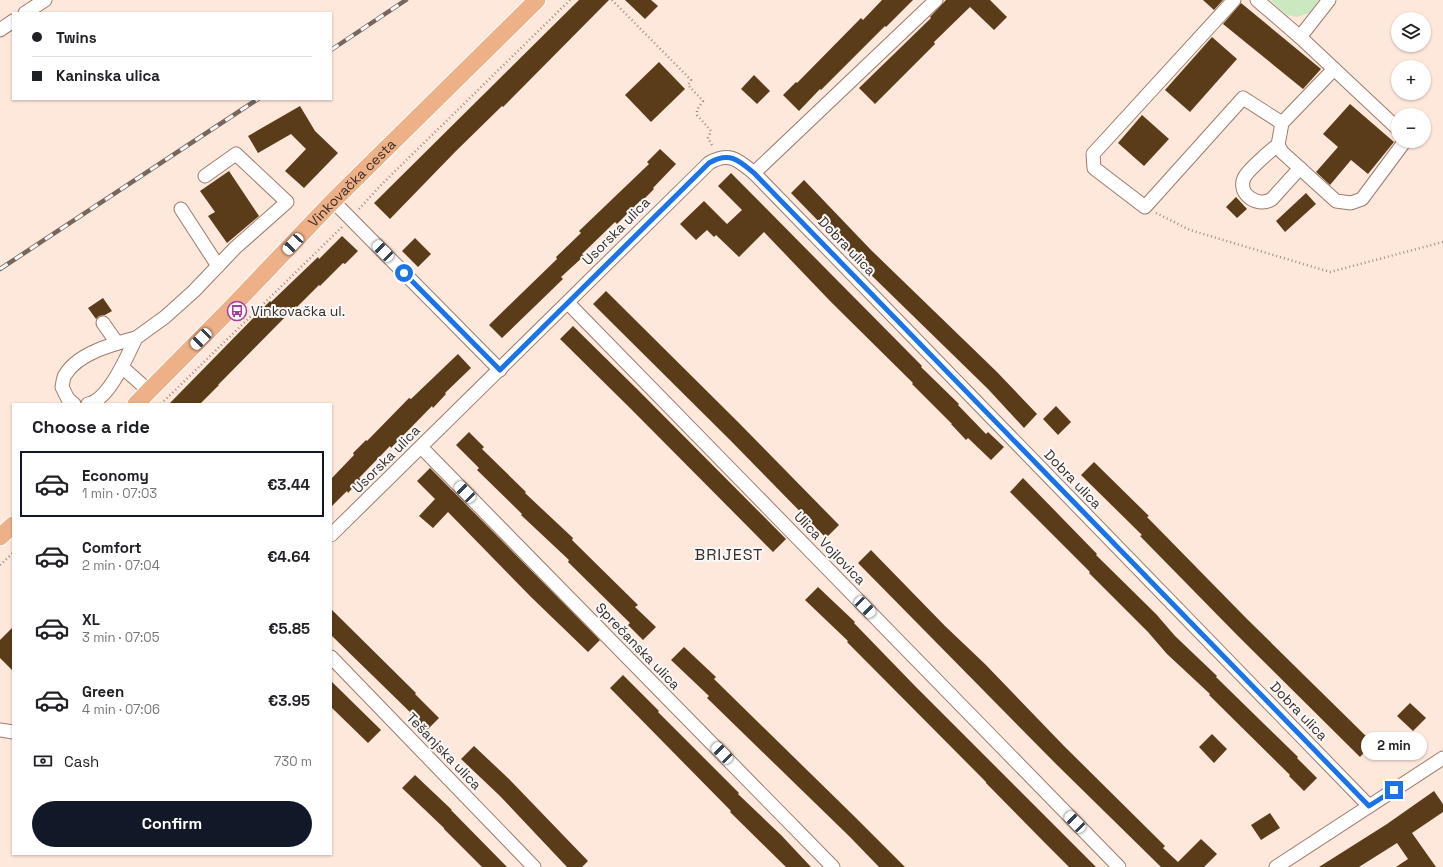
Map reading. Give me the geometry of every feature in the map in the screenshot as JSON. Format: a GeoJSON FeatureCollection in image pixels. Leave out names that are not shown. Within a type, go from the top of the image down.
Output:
{"type":"FeatureCollection","features":[{"type":"Feature","properties":{"kind":"main road","name":"Vinkovačka cesta"},"geometry":{"type":"LineString","coordinates":[[137,403],[232,308],[333,201],[537,0]]}},
{"type":"Feature","properties":{"kind":"main road"},"geometry":{"type":"LineString","coordinates":[[0,537],[12,526]]}},
{"type":"Feature","properties":{"kind":"street"},"geometry":{"type":"LineString","coordinates":[[27,12],[45,0]]}},
{"type":"Feature","properties":{"kind":"street"},"geometry":{"type":"LineString","coordinates":[[717,158],[724,157],[740,160],[754,173],[936,0]]}},
{"type":"Feature","properties":{"kind":"street"},"geometry":{"type":"LineString","coordinates":[[1234,0],[1093,154],[1094,168],[1145,207],[1243,98],[1282,123]]}},
{"type":"Feature","properties":{"kind":"street"},"geometry":{"type":"LineString","coordinates":[[1257,0],[1300,36],[1391,122]]}},
{"type":"Feature","properties":{"kind":"street"},"geometry":{"type":"LineString","coordinates":[[1300,36],[1329,0]]}},
{"type":"Feature","properties":{"kind":"street"},"geometry":{"type":"LineString","coordinates":[[0,30],[12,22]]}},
{"type":"Feature","properties":{"kind":"street"},"geometry":{"type":"LineString","coordinates":[[1334,69],[1282,123],[1278,145],[1282,152],[1336,201],[1351,203],[1362,199],[1400,148]]}},
{"type":"Feature","properties":{"kind":"street"},"geometry":{"type":"LineString","coordinates":[[1278,145],[1268,153],[1245,177],[1243,186],[1245,193],[1250,199],[1259,203],[1268,202],[1300,168]]}},
{"type":"Feature","properties":{"kind":"street"},"geometry":{"type":"LineString","coordinates":[[73,403],[68,399],[62,386],[65,375],[80,360],[106,346],[136,338],[165,317],[194,291],[236,248],[287,202],[236,154],[205,176]]}},
{"type":"Feature","properties":{"kind":"street","name":"Usorska ulica"},"geometry":{"type":"LineString","coordinates":[[332,535],[695,176],[717,158]]}},
{"type":"Feature","properties":{"kind":"street","name":"Dobra ulica"},"geometry":{"type":"LineString","coordinates":[[754,173],[1369,806]]}},
{"type":"Feature","properties":{"kind":"street"},"geometry":{"type":"LineString","coordinates":[[333,201],[500,370]]}},
{"type":"Feature","properties":{"kind":"street"},"geometry":{"type":"LineString","coordinates":[[181,209],[218,266]]}},
{"type":"Feature","properties":{"kind":"street","name":"Ulica Vojlovica"},"geometry":{"type":"LineString","coordinates":[[568,302],[1119,867]]}},
{"type":"Feature","properties":{"kind":"street"},"geometry":{"type":"LineString","coordinates":[[103,323],[117,343]]}},
{"type":"Feature","properties":{"kind":"street"},"geometry":{"type":"LineString","coordinates":[[92,403],[108,389],[122,367],[136,338]]}},
{"type":"Feature","properties":{"kind":"street"},"geometry":{"type":"LineString","coordinates":[[122,367],[149,391]]}},
{"type":"Feature","properties":{"kind":"street","name":"Sprečanska ulica"},"geometry":{"type":"LineString","coordinates":[[421,447],[833,867]]}},
{"type":"Feature","properties":{"kind":"street","name":"Tešanjska ulica"},"geometry":{"type":"LineString","coordinates":[[332,658],[534,867]]}},
{"type":"Feature","properties":{"kind":"street"},"geometry":{"type":"LineString","coordinates":[[0,730],[12,732]]}},
{"type":"Feature","properties":{"kind":"street"},"geometry":{"type":"LineString","coordinates":[[1276,867],[1443,758]]}},
{"type":"Feature","properties":{"kind":"path"},"geometry":{"type":"LineString","coordinates":[[162,403],[351,219],[383,183],[570,0]]}},
{"type":"Feature","properties":{"kind":"path"},"geometry":{"type":"LineString","coordinates":[[612,0],[690,80],[688,85],[703,101],[697,110],[697,115],[710,131],[708,138],[717,158]]}},
{"type":"Feature","properties":{"kind":"path"},"geometry":{"type":"LineString","coordinates":[[1145,207],[1190,230],[1330,272],[1443,242]]}},
{"type":"Feature","properties":{"kind":"path"},"geometry":{"type":"LineString","coordinates":[[0,565],[12,554]]}},
{"type":"Feature","properties":{"kind":"green space"},"geometry":{"type":"Polygon","coordinates":[[[1270,0],[1319,0],[1309,13],[1297,17],[1287,15],[1270,0]]]}},
{"type":"Feature","properties":{"kind":"building"},"geometry":{"type":"Polygon","coordinates":[[[579,0],[609,0],[503,107],[502,106],[456,151],[390,219],[374,203],[579,0]]]}},
{"type":"Feature","properties":{"kind":"building"},"geometry":{"type":"Polygon","coordinates":[[[625,0],[651,0],[658,6],[645,19],[625,0]]]}},
{"type":"Feature","properties":{"kind":"building"},"geometry":{"type":"Polygon","coordinates":[[[882,0],[913,0],[799,111],[783,95],[796,82],[797,83],[861,18],[863,20],[882,0]]]}},
{"type":"Feature","properties":{"kind":"building"},"geometry":{"type":"Polygon","coordinates":[[[946,0],[990,0],[1007,17],[994,30],[970,7],[934,42],[935,44],[875,104],[859,88],[931,18],[930,17],[946,0]]]}},
{"type":"Feature","properties":{"kind":"building"},"geometry":{"type":"Polygon","coordinates":[[[1203,0],[1223,0],[1214,10],[1203,0]]]}},
{"type":"Feature","properties":{"kind":"building"},"geometry":{"type":"Polygon","coordinates":[[[1241,3],[1321,69],[1303,89],[1223,24],[1241,3]]]}},
{"type":"Feature","properties":{"kind":"building"},"geometry":{"type":"Polygon","coordinates":[[[1212,37],[1237,59],[1190,112],[1165,90],[1212,37]]]}},
{"type":"Feature","properties":{"kind":"building"},"geometry":{"type":"Polygon","coordinates":[[[659,62],[685,89],[651,122],[625,95],[659,62]]]}},
{"type":"Feature","properties":{"kind":"building"},"geometry":{"type":"Polygon","coordinates":[[[754,75],[770,91],[757,104],[741,89],[754,75]]]}},
{"type":"Feature","properties":{"kind":"building"},"geometry":{"type":"Polygon","coordinates":[[[1350,104],[1391,139],[1391,146],[1368,174],[1351,160],[1330,185],[1316,172],[1338,147],[1323,134],[1350,104]]]}},
{"type":"Feature","properties":{"kind":"building"},"geometry":{"type":"Polygon","coordinates":[[[300,106],[315,131],[338,153],[304,188],[285,171],[306,149],[291,134],[258,153],[248,136],[300,106]]]}},
{"type":"Feature","properties":{"kind":"building"},"geometry":{"type":"Polygon","coordinates":[[[1142,115],[1169,139],[1144,166],[1118,143],[1142,115]]]}},
{"type":"Feature","properties":{"kind":"building"},"geometry":{"type":"Polygon","coordinates":[[[660,149],[676,164],[641,202],[640,201],[617,224],[615,222],[582,254],[584,256],[561,277],[563,279],[502,338],[489,325],[557,259],[556,257],[581,233],[579,231],[649,164],[647,162],[660,149]]]}},
{"type":"Feature","properties":{"kind":"building"},"geometry":{"type":"Polygon","coordinates":[[[229,171],[259,216],[227,243],[208,216],[215,212],[200,191],[229,171]]]}},
{"type":"Feature","properties":{"kind":"building"},"geometry":{"type":"Polygon","coordinates":[[[731,173],[922,366],[921,367],[959,404],[958,405],[986,434],[988,432],[1004,447],[991,460],[968,438],[966,440],[912,384],[913,383],[831,302],[764,232],[739,257],[716,235],[714,237],[707,230],[696,240],[680,224],[704,201],[727,224],[742,210],[718,186],[731,173]]]}},
{"type":"Feature","properties":{"kind":"building"},"geometry":{"type":"Polygon","coordinates":[[[804,180],[871,250],[997,372],[1037,414],[1024,428],[988,389],[866,270],[791,193],[804,180]]]}},
{"type":"Feature","properties":{"kind":"building"},"geometry":{"type":"Polygon","coordinates":[[[1306,193],[1316,204],[1285,232],[1276,221],[1306,193]]]}},
{"type":"Feature","properties":{"kind":"building"},"geometry":{"type":"Polygon","coordinates":[[[1236,197],[1247,209],[1237,218],[1226,207],[1236,197]]]}},
{"type":"Feature","properties":{"kind":"building"},"geometry":{"type":"Polygon","coordinates":[[[342,236],[358,251],[345,264],[343,263],[320,286],[319,285],[297,307],[296,306],[201,403],[170,403],[270,301],[271,302],[318,257],[319,259],[342,236]]]}},
{"type":"Feature","properties":{"kind":"building"},"geometry":{"type":"Polygon","coordinates":[[[415,238],[431,254],[418,267],[402,251],[415,238]]]}},
{"type":"Feature","properties":{"kind":"building"},"geometry":{"type":"Polygon","coordinates":[[[606,291],[839,525],[826,538],[593,304],[606,291]]]}},
{"type":"Feature","properties":{"kind":"building"},"geometry":{"type":"Polygon","coordinates":[[[103,298],[112,311],[105,315],[99,316],[96,319],[88,308],[103,298]]]}},
{"type":"Feature","properties":{"kind":"building"},"geometry":{"type":"Polygon","coordinates":[[[573,326],[786,539],[773,552],[560,339],[573,326]]]}},
{"type":"Feature","properties":{"kind":"building"},"geometry":{"type":"Polygon","coordinates":[[[458,354],[471,368],[445,393],[446,394],[433,408],[432,406],[391,448],[390,446],[359,478],[361,479],[348,493],[347,491],[332,506],[332,478],[366,440],[367,441],[409,398],[411,399],[458,354]]]}},
{"type":"Feature","properties":{"kind":"building"},"geometry":{"type":"Polygon","coordinates":[[[1056,406],[1071,422],[1058,435],[1043,419],[1056,406]]]}},
{"type":"Feature","properties":{"kind":"building"},"geometry":{"type":"Polygon","coordinates":[[[469,432],[484,447],[482,449],[526,492],[525,493],[573,538],[572,540],[638,605],[635,607],[656,627],[643,640],[628,625],[630,623],[568,562],[569,560],[521,515],[522,514],[477,470],[479,468],[456,445],[469,432]]]}},
{"type":"Feature","properties":{"kind":"building"},"geometry":{"type":"Polygon","coordinates":[[[1094,462],[1149,516],[1147,517],[1247,619],[1373,743],[1360,757],[1238,636],[1140,536],[1142,535],[1081,475],[1094,462]]]}},
{"type":"Feature","properties":{"kind":"building"},"geometry":{"type":"Polygon","coordinates":[[[430,468],[600,640],[588,652],[531,597],[448,512],[433,528],[419,516],[435,499],[417,481],[430,468]]]}},
{"type":"Feature","properties":{"kind":"building"},"geometry":{"type":"Polygon","coordinates":[[[1023,478],[1097,554],[1096,555],[1156,614],[1175,636],[1298,757],[1297,758],[1317,778],[1304,791],[1289,776],[1290,775],[1209,695],[1210,694],[1167,654],[1148,632],[1089,573],[1090,572],[1010,492],[1023,478]]]}},
{"type":"Feature","properties":{"kind":"building"},"geometry":{"type":"Polygon","coordinates":[[[871,550],[1165,846],[1163,848],[1178,862],[1201,839],[1217,854],[1204,867],[1161,867],[1055,763],[858,563],[871,550]]]}},
{"type":"Feature","properties":{"kind":"building"},"geometry":{"type":"Polygon","coordinates":[[[818,587],[855,622],[854,623],[914,685],[1096,867],[1069,867],[1046,844],[847,642],[848,641],[805,600],[818,587]]]}},
{"type":"Feature","properties":{"kind":"building"},"geometry":{"type":"Polygon","coordinates":[[[332,610],[416,693],[415,694],[439,718],[426,731],[410,715],[412,714],[332,636],[332,610]]]}},
{"type":"Feature","properties":{"kind":"building"},"geometry":{"type":"Polygon","coordinates":[[[12,628],[12,670],[0,658],[0,640],[12,628]]]}},
{"type":"Feature","properties":{"kind":"building"},"geometry":{"type":"Polygon","coordinates":[[[684,647],[716,677],[714,679],[905,867],[879,867],[707,698],[709,696],[671,660],[684,647]]]}},
{"type":"Feature","properties":{"kind":"building"},"geometry":{"type":"Polygon","coordinates":[[[623,675],[811,867],[786,867],[730,812],[731,811],[610,688],[623,675]]]}},
{"type":"Feature","properties":{"kind":"building"},"geometry":{"type":"Polygon","coordinates":[[[332,682],[381,730],[368,743],[332,708],[332,682]]]}},
{"type":"Feature","properties":{"kind":"building"},"geometry":{"type":"Polygon","coordinates":[[[1410,703],[1426,718],[1413,731],[1397,716],[1410,703]]]}},
{"type":"Feature","properties":{"kind":"building"},"geometry":{"type":"Polygon","coordinates":[[[1212,734],[1227,749],[1214,763],[1199,747],[1212,734]]]}},
{"type":"Feature","properties":{"kind":"building"},"geometry":{"type":"Polygon","coordinates":[[[474,746],[509,779],[588,861],[582,867],[567,867],[500,796],[461,759],[474,746]]]}},
{"type":"Feature","properties":{"kind":"building"},"geometry":{"type":"Polygon","coordinates":[[[415,775],[452,810],[507,867],[482,867],[402,788],[415,775]]]}},
{"type":"Feature","properties":{"kind":"building"},"geometry":{"type":"Polygon","coordinates":[[[1434,791],[1443,804],[1443,812],[1412,833],[1436,867],[1396,867],[1408,859],[1397,843],[1359,867],[1319,867],[1387,824],[1434,791]]]}},
{"type":"Feature","properties":{"kind":"building"},"geometry":{"type":"Polygon","coordinates":[[[1270,813],[1280,828],[1261,840],[1251,825],[1270,813]]]}},
{"type":"Feature","properties":{"kind":"railway"},"geometry":{"type":"LineString","coordinates":[[332,49],[406,0]]}},
{"type":"Feature","properties":{"kind":"railway"},"geometry":{"type":"LineString","coordinates":[[0,269],[256,100]]}},
{"type":"Feature","properties":{"kind":"place","name":"Vinkovačka ul."},"geometry":{"type":"Point","coordinates":[237,311]}},
{"type":"Feature","properties":{"kind":"district","name":"BRIJEST"},"geometry":{"type":"Point","coordinates":[729,554]}},
{"type":"Feature","properties":{"kind":"route"},"geometry":{"type":"LineString","coordinates":[[404,273],[500,370],[709,163],[717,158],[724,157],[740,160],[1369,806],[1394,790]]}}]}
